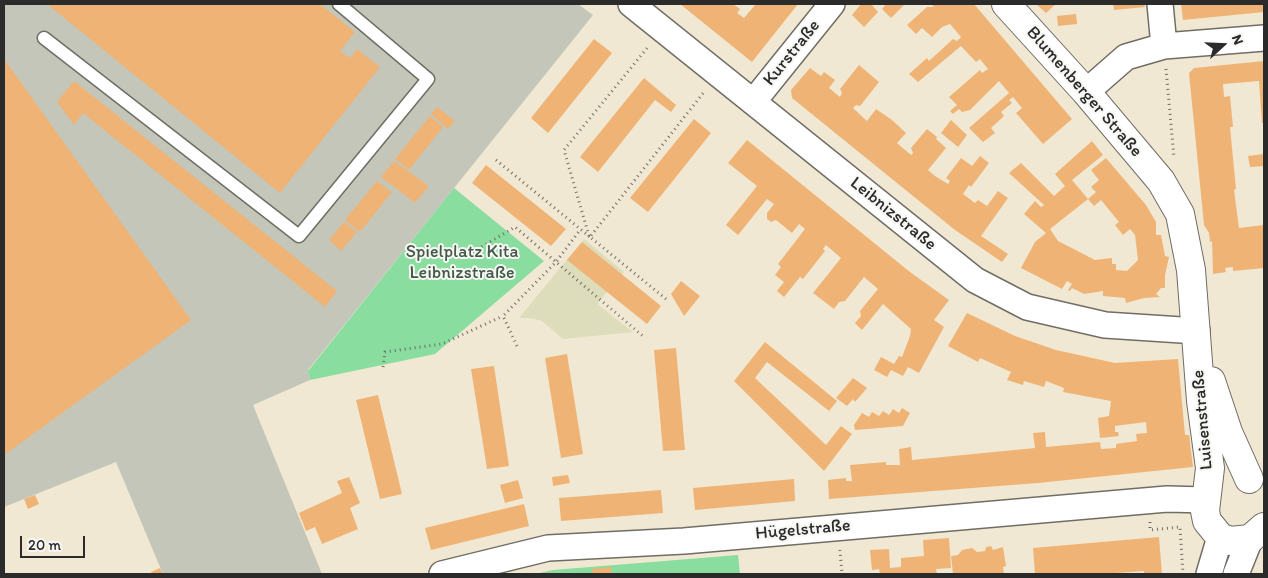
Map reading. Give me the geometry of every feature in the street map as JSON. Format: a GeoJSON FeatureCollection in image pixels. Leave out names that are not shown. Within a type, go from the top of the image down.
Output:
{"type":"FeatureCollection","features":[{"type":"Feature","properties":{"kind":"street","name":"Leibnizstraße"},"geometry":{"type":"LineString","coordinates":[[631,4],[975,280],[1027,306],[1105,325],[1197,331]]}},
{"type":"Feature","properties":{"kind":"street","name":"Kurstraße"},"geometry":{"type":"LineString","coordinates":[[753,102],[832,4]]}},
{"type":"Feature","properties":{"kind":"street","name":"Blumenberger Straße"},"geometry":{"type":"LineString","coordinates":[[1006,4],[1086,92],[1168,172]]}},
{"type":"Feature","properties":{"kind":"street"},"geometry":{"type":"LineString","coordinates":[[1160,4],[1164,46]]}},
{"type":"Feature","properties":{"kind":"street"},"geometry":{"type":"LineString","coordinates":[[1086,92],[1126,58],[1164,46],[1264,38]]}},
{"type":"Feature","properties":{"kind":"street","name":"Luisenstraße"},"geometry":{"type":"LineString","coordinates":[[1168,172],[1180,214],[1191,270],[1201,401],[1210,468],[1206,500],[1207,521],[1220,537]]}},
{"type":"Feature","properties":{"kind":"street","name":"Luisenstraße"},"geometry":{"type":"LineString","coordinates":[[1197,331],[1216,400],[1257,485]]}},
{"type":"Feature","properties":{"kind":"street"},"geometry":{"type":"LineString","coordinates":[[1157,500],[1206,500],[1218,483],[1228,478],[1239,477],[1257,485]]}},
{"type":"Feature","properties":{"kind":"street","name":"Hügelstraße"},"geometry":{"type":"LineString","coordinates":[[442,574],[548,548],[684,541],[1157,500]]}},
{"type":"Feature","properties":{"kind":"street"},"geometry":{"type":"LineString","coordinates":[[1209,574],[1220,537],[1235,541],[1261,530]]}},
{"type":"Feature","properties":{"kind":"street"},"geometry":{"type":"LineString","coordinates":[[1236,574],[1261,530]]}},
{"type":"Feature","properties":{"kind":"lane"},"geometry":{"type":"LineString","coordinates":[[44,38],[299,236],[428,79],[339,4]]}},
{"type":"Feature","properties":{"kind":"path"},"geometry":{"type":"LineString","coordinates":[[590,237],[564,150],[662,29]]}},
{"type":"Feature","properties":{"kind":"path"},"geometry":{"type":"LineString","coordinates":[[1164,46],[1168,172]]}},
{"type":"Feature","properties":{"kind":"path"},"geometry":{"type":"LineString","coordinates":[[590,237],[718,74]]}},
{"type":"Feature","properties":{"kind":"path"},"geometry":{"type":"LineString","coordinates":[[496,160],[666,299]]}},
{"type":"Feature","properties":{"kind":"path"},"geometry":{"type":"LineString","coordinates":[[473,252],[515,228],[644,337]]}},
{"type":"Feature","properties":{"kind":"path"},"geometry":{"type":"LineString","coordinates":[[383,367],[385,352],[442,344],[503,316],[556,262],[580,230]]}},
{"type":"Feature","properties":{"kind":"path"},"geometry":{"type":"LineString","coordinates":[[503,316],[517,346]]}},
{"type":"Feature","properties":{"kind":"path"},"geometry":{"type":"LineString","coordinates":[[1157,500],[1150,530],[1180,527],[1183,574]]}},
{"type":"Feature","properties":{"kind":"shaded area"},"geometry":{"type":"Polygon","coordinates":[[[4,4],[578,4],[593,15],[308,370],[310,380],[253,405],[322,574],[163,574],[116,462],[4,507],[4,4]]]}},
{"type":"Feature","properties":{"kind":"shaded area"},"geometry":{"type":"Polygon","coordinates":[[[584,239],[624,272],[597,304],[633,332],[563,339],[542,321],[531,318],[519,318],[584,239]]]}},
{"type":"Feature","properties":{"kind":"green space","name":"Spielplatz Kita Leibnizstraße"},"geometry":{"type":"Polygon","coordinates":[[[454,188],[544,261],[435,354],[310,380],[308,371],[454,188]]]}},
{"type":"Feature","properties":{"kind":"green space"},"geometry":{"type":"Polygon","coordinates":[[[738,555],[740,574],[535,574],[553,570],[738,555]]]}},
{"type":"Feature","properties":{"kind":"building"},"geometry":{"type":"Polygon","coordinates":[[[47,4],[320,4],[355,32],[340,51],[350,58],[357,49],[380,67],[280,193],[47,4]]]}},
{"type":"Feature","properties":{"kind":"building"},"geometry":{"type":"Polygon","coordinates":[[[680,4],[733,4],[740,9],[737,13],[744,18],[756,4],[798,4],[752,62],[680,4]]]}},
{"type":"Feature","properties":{"kind":"building"},"geometry":{"type":"Polygon","coordinates":[[[861,4],[874,4],[872,5],[878,12],[864,27],[852,15],[861,4]]]}},
{"type":"Feature","properties":{"kind":"building"},"geometry":{"type":"Polygon","coordinates":[[[886,4],[905,4],[891,18],[882,9],[886,4]]]}},
{"type":"Feature","properties":{"kind":"building"},"geometry":{"type":"Polygon","coordinates":[[[931,4],[974,4],[1072,119],[1043,144],[1016,113],[1022,108],[1013,97],[1009,100],[1012,103],[1001,112],[1004,116],[991,128],[995,133],[983,142],[969,128],[1009,93],[999,81],[970,110],[962,112],[959,109],[953,114],[950,111],[957,105],[949,97],[980,70],[982,73],[988,69],[980,59],[976,62],[961,46],[918,82],[909,74],[927,58],[929,61],[953,39],[957,41],[961,37],[950,24],[942,27],[932,37],[922,28],[916,34],[907,25],[927,7],[934,7],[931,4]]]}},
{"type":"Feature","properties":{"kind":"building"},"geometry":{"type":"Polygon","coordinates":[[[1036,4],[1056,4],[1046,13],[1036,4]]]}},
{"type":"Feature","properties":{"kind":"building"},"geometry":{"type":"Polygon","coordinates":[[[1113,4],[1144,4],[1145,7],[1114,10],[1113,4]]]}},
{"type":"Feature","properties":{"kind":"building"},"geometry":{"type":"Polygon","coordinates":[[[1181,4],[1264,4],[1264,12],[1183,20],[1181,4]]]}},
{"type":"Feature","properties":{"kind":"building"},"geometry":{"type":"Polygon","coordinates":[[[1076,14],[1077,24],[1058,26],[1057,16],[1076,14]]]}},
{"type":"Feature","properties":{"kind":"building"},"geometry":{"type":"Polygon","coordinates":[[[594,39],[612,53],[548,133],[531,118],[594,39]]]}},
{"type":"Feature","properties":{"kind":"building"},"geometry":{"type":"Polygon","coordinates":[[[4,59],[191,320],[4,455],[4,59]]]}},
{"type":"Feature","properties":{"kind":"building"},"geometry":{"type":"Polygon","coordinates":[[[1264,61],[1264,123],[1262,123],[1259,81],[1223,84],[1224,97],[1230,96],[1233,127],[1230,127],[1236,189],[1234,190],[1239,228],[1264,225],[1264,268],[1233,271],[1233,267],[1225,268],[1226,272],[1213,274],[1212,241],[1210,242],[1209,233],[1204,225],[1189,73],[1194,68],[1264,61]]]}},
{"type":"Feature","properties":{"kind":"building"},"geometry":{"type":"Polygon","coordinates":[[[859,65],[879,82],[860,106],[856,105],[853,108],[867,121],[876,109],[892,120],[906,133],[897,143],[911,155],[913,153],[911,148],[927,129],[937,137],[936,139],[946,148],[928,170],[935,176],[948,184],[950,181],[946,178],[961,158],[972,166],[980,156],[989,163],[971,187],[969,185],[963,194],[975,203],[978,200],[987,206],[998,191],[1008,198],[981,236],[1008,254],[1002,262],[955,230],[792,98],[791,90],[810,68],[821,76],[824,72],[835,80],[829,88],[840,97],[842,93],[840,89],[859,65]]]}},
{"type":"Feature","properties":{"kind":"building"},"geometry":{"type":"Polygon","coordinates":[[[644,78],[676,105],[671,112],[655,100],[598,172],[580,157],[644,78]]]}},
{"type":"Feature","properties":{"kind":"building"},"geometry":{"type":"Polygon","coordinates":[[[74,81],[337,291],[325,307],[83,113],[74,125],[57,102],[74,81]]]}},
{"type":"Feature","properties":{"kind":"building"},"geometry":{"type":"Polygon","coordinates":[[[437,107],[455,121],[448,129],[431,114],[437,107]]]}},
{"type":"Feature","properties":{"kind":"building"},"geometry":{"type":"Polygon","coordinates":[[[430,116],[443,127],[409,170],[395,159],[430,116]]]}},
{"type":"Feature","properties":{"kind":"building"},"geometry":{"type":"Polygon","coordinates":[[[694,119],[711,133],[648,212],[630,198],[694,119]]]}},
{"type":"Feature","properties":{"kind":"building"},"geometry":{"type":"Polygon","coordinates":[[[951,120],[967,135],[958,147],[941,133],[951,120]]]}},
{"type":"Feature","properties":{"kind":"building"},"geometry":{"type":"Polygon","coordinates":[[[747,140],[910,272],[949,300],[934,320],[944,327],[919,373],[908,367],[903,376],[891,370],[887,377],[874,370],[881,357],[894,364],[899,356],[902,357],[911,329],[883,304],[862,330],[855,323],[861,316],[860,311],[878,289],[864,277],[845,301],[839,302],[834,309],[813,293],[841,258],[826,245],[823,249],[825,251],[803,279],[800,277],[784,297],[777,291],[784,282],[775,275],[781,267],[778,264],[805,229],[799,224],[792,233],[776,220],[771,222],[767,219],[767,213],[774,204],[767,199],[738,235],[726,225],[757,186],[728,163],[747,140]]]}},
{"type":"Feature","properties":{"kind":"building"},"geometry":{"type":"Polygon","coordinates":[[[1092,141],[1103,155],[1072,180],[1088,199],[1096,192],[1091,187],[1099,180],[1091,170],[1106,158],[1146,205],[1156,222],[1156,235],[1161,235],[1165,256],[1169,257],[1165,275],[1165,288],[1161,288],[1156,294],[1160,297],[1144,298],[1126,303],[1125,298],[1103,296],[1103,291],[1084,294],[1072,288],[1070,291],[1068,290],[1072,284],[1067,281],[1062,289],[1021,268],[1035,242],[1046,233],[1024,214],[1035,201],[1041,207],[1044,205],[1009,173],[1021,163],[1054,196],[1065,186],[1055,174],[1092,141]],[[1088,199],[1050,229],[1058,241],[1095,260],[1112,258],[1112,264],[1116,264],[1116,270],[1127,271],[1138,260],[1135,235],[1130,229],[1123,235],[1115,225],[1119,222],[1101,200],[1094,206],[1088,199]]]}},
{"type":"Feature","properties":{"kind":"building"},"geometry":{"type":"Polygon","coordinates":[[[1264,154],[1264,166],[1250,167],[1248,156],[1264,154]]]}},
{"type":"Feature","properties":{"kind":"building"},"geometry":{"type":"Polygon","coordinates":[[[394,161],[429,186],[415,203],[381,177],[394,161]]]}},
{"type":"Feature","properties":{"kind":"building"},"geometry":{"type":"Polygon","coordinates":[[[486,165],[566,229],[551,246],[472,183],[486,165]]]}},
{"type":"Feature","properties":{"kind":"building"},"geometry":{"type":"Polygon","coordinates":[[[377,181],[392,192],[360,232],[345,220],[377,181]]]}},
{"type":"Feature","properties":{"kind":"building"},"geometry":{"type":"Polygon","coordinates":[[[344,222],[357,232],[341,251],[329,240],[344,222]]]}},
{"type":"Feature","properties":{"kind":"building"},"geometry":{"type":"Polygon","coordinates":[[[582,242],[661,306],[647,324],[567,260],[582,242]]]}},
{"type":"Feature","properties":{"kind":"building"},"geometry":{"type":"Polygon","coordinates":[[[681,281],[700,296],[684,316],[671,294],[681,281]]]}},
{"type":"Feature","properties":{"kind":"building"},"geometry":{"type":"Polygon","coordinates":[[[967,313],[1015,336],[1056,350],[1115,363],[1178,359],[1185,435],[1189,435],[1193,467],[1038,483],[829,499],[828,480],[846,478],[846,481],[852,481],[850,465],[886,462],[886,465],[900,465],[899,449],[911,447],[912,460],[1035,448],[1033,433],[1045,432],[1046,447],[1100,442],[1101,449],[1116,448],[1116,444],[1137,441],[1136,434],[1147,433],[1146,422],[1115,426],[1115,432],[1118,432],[1119,436],[1100,438],[1098,418],[1109,416],[1111,401],[1063,392],[1064,388],[1046,381],[1044,387],[1024,381],[1023,385],[1007,380],[1011,372],[980,358],[978,362],[948,346],[967,313]]]}},
{"type":"Feature","properties":{"kind":"building"},"geometry":{"type":"Polygon","coordinates":[[[765,342],[837,401],[829,411],[767,362],[755,378],[826,445],[841,426],[852,434],[824,471],[734,381],[765,342]]]}},
{"type":"Feature","properties":{"kind":"building"},"geometry":{"type":"Polygon","coordinates":[[[676,348],[685,450],[663,451],[654,350],[676,348]]]}},
{"type":"Feature","properties":{"kind":"building"},"geometry":{"type":"Polygon","coordinates":[[[567,354],[583,454],[561,458],[545,358],[567,354]]]}},
{"type":"Feature","properties":{"kind":"building"},"geometry":{"type":"Polygon","coordinates":[[[494,366],[509,466],[487,469],[471,369],[494,366]]]}},
{"type":"Feature","properties":{"kind":"building"},"geometry":{"type":"Polygon","coordinates":[[[853,378],[867,388],[855,402],[853,399],[847,406],[836,398],[853,378]]]}},
{"type":"Feature","properties":{"kind":"building"},"geometry":{"type":"Polygon","coordinates":[[[378,395],[402,494],[380,499],[356,400],[378,395]]]}},
{"type":"Feature","properties":{"kind":"building"},"geometry":{"type":"Polygon","coordinates":[[[902,408],[910,413],[903,426],[855,430],[854,425],[862,413],[869,417],[872,412],[879,416],[883,411],[889,415],[893,409],[899,413],[902,408]]]}},
{"type":"Feature","properties":{"kind":"building"},"geometry":{"type":"Polygon","coordinates":[[[568,475],[570,483],[553,486],[552,477],[568,475]]]}},
{"type":"Feature","properties":{"kind":"building"},"geometry":{"type":"Polygon","coordinates":[[[349,477],[360,503],[350,508],[358,529],[322,544],[315,527],[306,531],[299,513],[342,493],[337,481],[349,477]]]}},
{"type":"Feature","properties":{"kind":"building"},"geometry":{"type":"Polygon","coordinates":[[[794,479],[795,501],[695,510],[693,488],[794,479]]]}},
{"type":"Feature","properties":{"kind":"building"},"geometry":{"type":"Polygon","coordinates":[[[518,480],[523,498],[505,503],[500,485],[518,480]]]}},
{"type":"Feature","properties":{"kind":"building"},"geometry":{"type":"Polygon","coordinates":[[[661,490],[663,513],[561,521],[559,498],[661,490]]]}},
{"type":"Feature","properties":{"kind":"building"},"geometry":{"type":"Polygon","coordinates":[[[35,495],[39,504],[28,509],[24,499],[35,495]]]}},
{"type":"Feature","properties":{"kind":"building"},"geometry":{"type":"Polygon","coordinates":[[[524,504],[529,526],[431,550],[425,528],[524,504]]]}},
{"type":"Feature","properties":{"kind":"building"},"geometry":{"type":"Polygon","coordinates":[[[1159,537],[1162,574],[1144,574],[1144,571],[1103,574],[1035,574],[1033,548],[1159,537]]]}},
{"type":"Feature","properties":{"kind":"building"},"geometry":{"type":"Polygon","coordinates":[[[949,538],[951,568],[936,569],[937,574],[880,574],[879,569],[872,570],[870,550],[889,549],[890,568],[901,567],[901,558],[924,556],[923,540],[949,538]]]}},
{"type":"Feature","properties":{"kind":"building"},"geometry":{"type":"Polygon","coordinates":[[[991,546],[993,550],[1003,547],[1006,566],[1003,567],[1004,574],[953,574],[951,556],[958,555],[962,550],[972,548],[977,552],[985,551],[986,547],[991,546]]]}},
{"type":"Feature","properties":{"kind":"building"},"geometry":{"type":"Polygon","coordinates":[[[611,567],[612,574],[592,574],[592,569],[611,567]]]}},
{"type":"Feature","properties":{"kind":"building"},"geometry":{"type":"Polygon","coordinates":[[[160,568],[163,574],[152,574],[151,572],[160,568]]]}}]}
